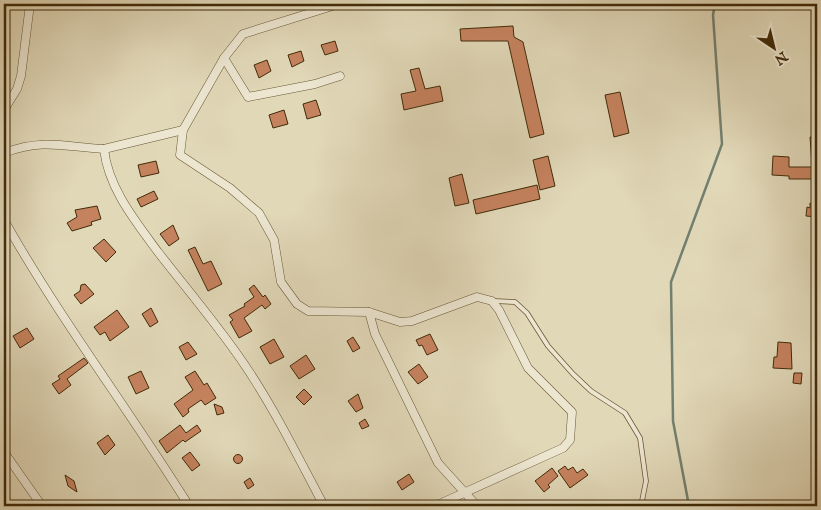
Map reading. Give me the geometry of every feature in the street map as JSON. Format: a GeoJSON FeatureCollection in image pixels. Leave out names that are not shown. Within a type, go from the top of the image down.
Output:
{"type":"FeatureCollection","features":[{"type":"Feature","properties":{"kind":"street"},"geometry":{"type":"LineString","coordinates":[[4,110],[17,89],[21,76],[30,4]]}},
{"type":"Feature","properties":{"kind":"street"},"geometry":{"type":"LineString","coordinates":[[333,5],[243,34],[224,58],[183,130],[180,155],[230,188],[259,213],[274,240],[281,282],[297,304],[308,311],[369,312],[400,322],[412,321],[477,297],[492,301],[499,310],[528,368],[572,412],[570,440],[563,448],[487,480],[435,506]]}},
{"type":"Feature","properties":{"kind":"street"},"geometry":{"type":"LineString","coordinates":[[224,58],[248,96],[315,84],[340,76]]}},
{"type":"Feature","properties":{"kind":"street"},"geometry":{"type":"LineString","coordinates":[[4,153],[40,143],[104,149],[183,130]]}},
{"type":"Feature","properties":{"kind":"street"},"geometry":{"type":"LineString","coordinates":[[104,149],[105,162],[114,184],[136,223],[242,361],[282,427],[324,506]]}},
{"type":"Feature","properties":{"kind":"street"},"geometry":{"type":"LineString","coordinates":[[4,220],[47,294],[108,380],[189,506]]}},
{"type":"Feature","properties":{"kind":"street"},"geometry":{"type":"LineString","coordinates":[[369,312],[375,334],[438,463],[477,506]]}},
{"type":"Feature","properties":{"kind":"street"},"geometry":{"type":"LineString","coordinates":[[4,452],[42,506]]}},
{"type":"Feature","properties":{"kind":"lane"},"geometry":{"type":"LineString","coordinates":[[492,301],[514,302],[527,313],[548,346],[573,374],[591,391],[626,413],[640,438],[646,482],[642,501],[638,506]]}},
{"type":"Feature","properties":{"kind":"building"},"geometry":{"type":"Polygon","coordinates":[[[513,26],[514,37],[523,42],[544,134],[530,138],[508,41],[461,41],[460,29],[513,26]]]}},
{"type":"Feature","properties":{"kind":"building"},"geometry":{"type":"Polygon","coordinates":[[[335,41],[338,51],[325,55],[321,45],[335,41]]]}},
{"type":"Feature","properties":{"kind":"building"},"geometry":{"type":"Polygon","coordinates":[[[301,51],[304,61],[292,67],[288,55],[301,51]]]}},
{"type":"Feature","properties":{"kind":"building"},"geometry":{"type":"Polygon","coordinates":[[[267,60],[271,71],[259,78],[254,65],[267,60]]]}},
{"type":"Feature","properties":{"kind":"building"},"geometry":{"type":"Polygon","coordinates":[[[419,68],[425,89],[440,86],[443,101],[404,110],[401,94],[416,91],[410,70],[419,68]]]}},
{"type":"Feature","properties":{"kind":"building"},"geometry":{"type":"Polygon","coordinates":[[[620,92],[629,133],[614,137],[605,95],[620,92]]]}},
{"type":"Feature","properties":{"kind":"building"},"geometry":{"type":"Polygon","coordinates":[[[316,100],[321,115],[307,119],[303,104],[316,100]]]}},
{"type":"Feature","properties":{"kind":"building"},"geometry":{"type":"Polygon","coordinates":[[[284,110],[288,124],[273,128],[269,115],[284,110]]]}},
{"type":"Feature","properties":{"kind":"building"},"geometry":{"type":"Polygon","coordinates":[[[817,136],[817,164],[812,164],[810,137],[817,136]]]}},
{"type":"Feature","properties":{"kind":"building"},"geometry":{"type":"Polygon","coordinates":[[[548,156],[555,186],[540,190],[533,160],[548,156]]]}},
{"type":"Feature","properties":{"kind":"building"},"geometry":{"type":"Polygon","coordinates":[[[773,156],[789,157],[789,167],[814,167],[814,179],[789,179],[789,176],[772,175],[773,156]]]}},
{"type":"Feature","properties":{"kind":"building"},"geometry":{"type":"Polygon","coordinates":[[[156,161],[159,173],[141,177],[138,165],[156,161]]]}},
{"type":"Feature","properties":{"kind":"building"},"geometry":{"type":"Polygon","coordinates":[[[462,174],[469,203],[455,206],[449,178],[462,174]]]}},
{"type":"Feature","properties":{"kind":"building"},"geometry":{"type":"Polygon","coordinates":[[[537,185],[540,199],[476,214],[473,200],[537,185]]]}},
{"type":"Feature","properties":{"kind":"building"},"geometry":{"type":"Polygon","coordinates":[[[154,191],[158,199],[141,207],[137,199],[154,191]]]}},
{"type":"Feature","properties":{"kind":"building"},"geometry":{"type":"Polygon","coordinates":[[[810,203],[817,204],[817,217],[806,216],[807,207],[810,208],[810,203]]]}},
{"type":"Feature","properties":{"kind":"building"},"geometry":{"type":"Polygon","coordinates":[[[97,206],[101,219],[91,222],[92,225],[72,231],[67,223],[77,217],[75,210],[97,206]]]}},
{"type":"Feature","properties":{"kind":"building"},"geometry":{"type":"Polygon","coordinates":[[[173,225],[179,239],[169,246],[160,234],[173,225]]]}},
{"type":"Feature","properties":{"kind":"building"},"geometry":{"type":"Polygon","coordinates":[[[104,239],[116,252],[106,262],[93,248],[104,239]]]}},
{"type":"Feature","properties":{"kind":"building"},"geometry":{"type":"Polygon","coordinates":[[[195,247],[203,264],[211,261],[222,284],[208,291],[188,250],[195,247]]]}},
{"type":"Feature","properties":{"kind":"building"},"geometry":{"type":"Polygon","coordinates":[[[85,284],[94,294],[81,304],[74,295],[80,291],[81,285],[85,284]]]}},
{"type":"Feature","properties":{"kind":"building"},"geometry":{"type":"Polygon","coordinates":[[[254,285],[263,297],[265,295],[271,304],[265,309],[262,305],[244,318],[252,331],[239,338],[230,322],[233,320],[229,315],[245,306],[244,304],[254,297],[249,289],[254,285]]]}},
{"type":"Feature","properties":{"kind":"building"},"geometry":{"type":"Polygon","coordinates":[[[151,308],[158,322],[150,327],[142,314],[151,308]]]}},
{"type":"Feature","properties":{"kind":"building"},"geometry":{"type":"Polygon","coordinates":[[[117,310],[129,327],[110,341],[105,332],[100,335],[94,327],[117,310]]]}},
{"type":"Feature","properties":{"kind":"building"},"geometry":{"type":"Polygon","coordinates":[[[27,328],[34,339],[20,348],[13,336],[27,328]]]}},
{"type":"Feature","properties":{"kind":"building"},"geometry":{"type":"Polygon","coordinates":[[[430,334],[438,350],[427,355],[422,345],[419,346],[416,340],[430,334]]]}},
{"type":"Feature","properties":{"kind":"building"},"geometry":{"type":"Polygon","coordinates":[[[353,337],[360,348],[353,352],[347,341],[353,337]]]}},
{"type":"Feature","properties":{"kind":"building"},"geometry":{"type":"Polygon","coordinates":[[[274,339],[284,357],[270,364],[260,347],[274,339]]]}},
{"type":"Feature","properties":{"kind":"building"},"geometry":{"type":"Polygon","coordinates":[[[188,342],[197,354],[186,360],[179,347],[188,342]]]}},
{"type":"Feature","properties":{"kind":"building"},"geometry":{"type":"Polygon","coordinates":[[[778,342],[791,343],[792,369],[773,368],[774,357],[777,357],[778,342]]]}},
{"type":"Feature","properties":{"kind":"building"},"geometry":{"type":"Polygon","coordinates":[[[306,355],[315,369],[299,379],[290,366],[306,355]]]}},
{"type":"Feature","properties":{"kind":"building"},"geometry":{"type":"Polygon","coordinates":[[[84,358],[88,363],[67,379],[71,385],[59,394],[52,384],[60,379],[58,376],[84,358]]]}},
{"type":"Feature","properties":{"kind":"building"},"geometry":{"type":"Polygon","coordinates":[[[419,364],[428,377],[418,384],[408,372],[419,364]]]}},
{"type":"Feature","properties":{"kind":"building"},"geometry":{"type":"Polygon","coordinates":[[[141,371],[149,388],[136,394],[128,377],[141,371]]]}},
{"type":"Feature","properties":{"kind":"building"},"geometry":{"type":"Polygon","coordinates":[[[195,371],[204,385],[207,383],[216,398],[205,405],[201,400],[188,409],[189,412],[183,417],[174,404],[193,390],[185,377],[195,371]]]}},
{"type":"Feature","properties":{"kind":"building"},"geometry":{"type":"Polygon","coordinates":[[[794,373],[802,373],[801,384],[793,383],[794,373]]]}},
{"type":"Feature","properties":{"kind":"building"},"geometry":{"type":"Polygon","coordinates":[[[304,389],[312,397],[304,405],[296,397],[304,389]]]}},
{"type":"Feature","properties":{"kind":"building"},"geometry":{"type":"Polygon","coordinates":[[[358,394],[363,408],[356,412],[348,401],[358,394]]]}},
{"type":"Feature","properties":{"kind":"building"},"geometry":{"type":"Polygon","coordinates":[[[214,404],[222,407],[224,413],[217,415],[214,404]]]}},
{"type":"Feature","properties":{"kind":"building"},"geometry":{"type":"Polygon","coordinates":[[[365,419],[369,426],[362,429],[359,423],[365,419]]]}},
{"type":"Feature","properties":{"kind":"building"},"geometry":{"type":"Polygon","coordinates":[[[180,425],[186,433],[197,425],[201,431],[185,442],[183,440],[167,453],[159,441],[180,425]]]}},
{"type":"Feature","properties":{"kind":"building"},"geometry":{"type":"Polygon","coordinates":[[[108,435],[115,445],[105,455],[97,443],[108,435]]]}},
{"type":"Feature","properties":{"kind":"building"},"geometry":{"type":"Polygon","coordinates":[[[190,452],[200,465],[192,471],[182,458],[190,452]]]}},
{"type":"Feature","properties":{"kind":"building"},"geometry":{"type":"Polygon","coordinates":[[[238,454],[243,459],[238,464],[233,459],[238,454]]]}},
{"type":"Feature","properties":{"kind":"building"},"geometry":{"type":"Polygon","coordinates":[[[565,466],[568,470],[573,467],[577,473],[583,469],[588,475],[570,488],[558,471],[565,466]]]}},
{"type":"Feature","properties":{"kind":"building"},"geometry":{"type":"Polygon","coordinates":[[[552,468],[558,476],[548,485],[550,487],[544,492],[535,481],[552,468]]]}},
{"type":"Feature","properties":{"kind":"building"},"geometry":{"type":"Polygon","coordinates":[[[409,474],[414,482],[402,490],[397,482],[409,474]]]}},
{"type":"Feature","properties":{"kind":"building"},"geometry":{"type":"Polygon","coordinates":[[[65,475],[74,481],[77,492],[68,486],[65,475]]]}},
{"type":"Feature","properties":{"kind":"building"},"geometry":{"type":"Polygon","coordinates":[[[250,478],[254,485],[248,489],[244,482],[250,478]]]}},
{"type":"Feature","properties":{"kind":"waterway"},"geometry":{"type":"LineString","coordinates":[[689,506],[673,421],[671,282],[722,144],[713,15],[715,4]]}}]}
